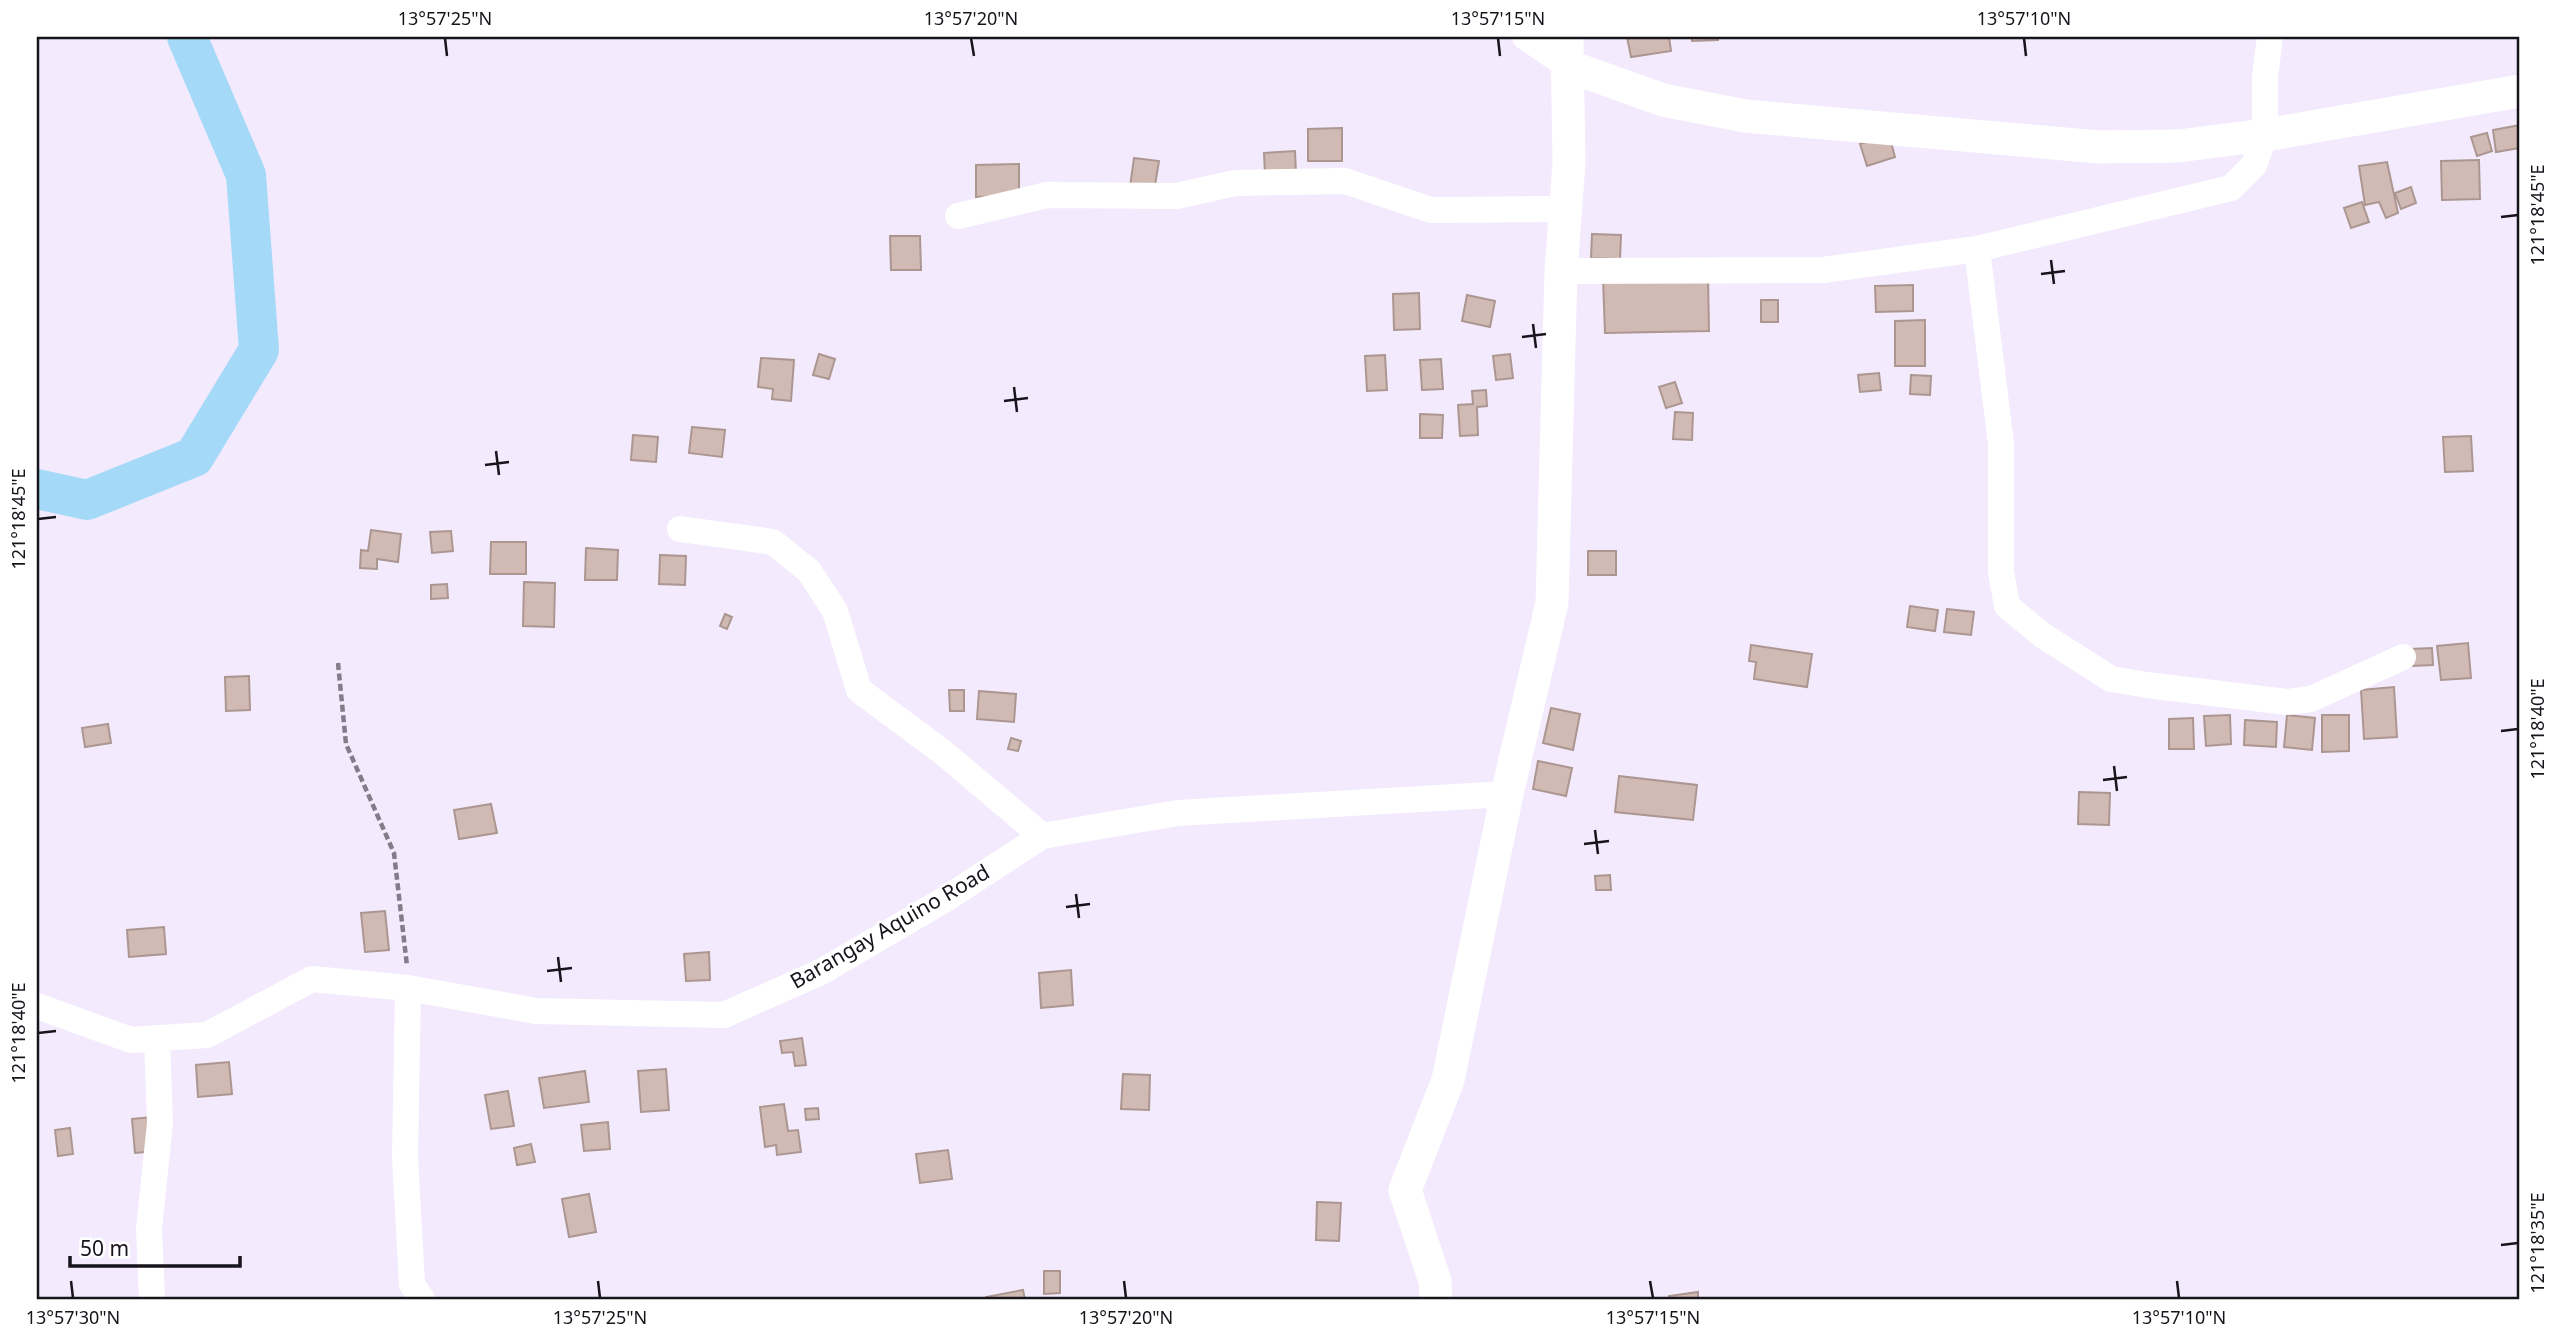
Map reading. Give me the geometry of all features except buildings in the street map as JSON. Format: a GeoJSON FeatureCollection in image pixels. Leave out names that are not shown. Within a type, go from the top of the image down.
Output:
{"type":"FeatureCollection","features":[{"type":"Feature","properties":{"kind":"street"},"geometry":{"type":"LineString","coordinates":[[1525,37],[1567,51],[1663,100],[1745,116],[2099,147],[2178,146],[2265,135],[2520,91]]}},
{"type":"Feature","properties":{"kind":"street"},"geometry":{"type":"LineString","coordinates":[[1561,271],[1822,270],[1977,249],[2231,188],[2254,165],[2265,135],[2265,77],[2270,37]]}},
{"type":"Feature","properties":{"kind":"street"},"geometry":{"type":"LineString","coordinates":[[1436,1300],[1435,1281],[1405,1190],[1448,1080],[1507,794],[1552,603],[1561,271],[1569,163],[1567,51]]}},
{"type":"Feature","properties":{"kind":"street"},"geometry":{"type":"LineString","coordinates":[[958,216],[1047,195],[1177,196],[1235,183],[1345,181],[1431,210],[1565,209]]}},
{"type":"Feature","properties":{"kind":"street"},"geometry":{"type":"LineString","coordinates":[[1977,249],[2001,444],[2001,572],[2007,606],[2042,635],[2111,679],[2147,685],[2287,702],[2311,699],[2403,657]]}},
{"type":"Feature","properties":{"kind":"street"},"geometry":{"type":"LineString","coordinates":[[680,529],[774,542],[808,571],[835,611],[859,690],[945,754],[1042,836]]}},
{"type":"Feature","properties":{"kind":"street","name":"Barangay Aquino Road"},"geometry":{"type":"LineString","coordinates":[[37,1006],[131,1040],[207,1035],[312,979],[408,988],[536,1011],[724,1015],[821,972],[944,900],[1042,836],[1178,813],[1507,794]]}},
{"type":"Feature","properties":{"kind":"street"},"geometry":{"type":"LineString","coordinates":[[408,988],[405,1157],[412,1284],[422,1300]]}},
{"type":"Feature","properties":{"kind":"street"},"geometry":{"type":"LineString","coordinates":[[152,1300],[149,1229],[160,1123],[157,1038]]}},
{"type":"Feature","properties":{"kind":"path"},"geometry":{"type":"LineString","coordinates":[[338,663],[346,744],[394,853],[408,988]]}},
{"type":"Feature","properties":{"kind":"waterway"},"geometry":{"type":"LineString","coordinates":[[37,489],[87,500],[194,457],[259,350],[246,175],[187,37]]}}]}
